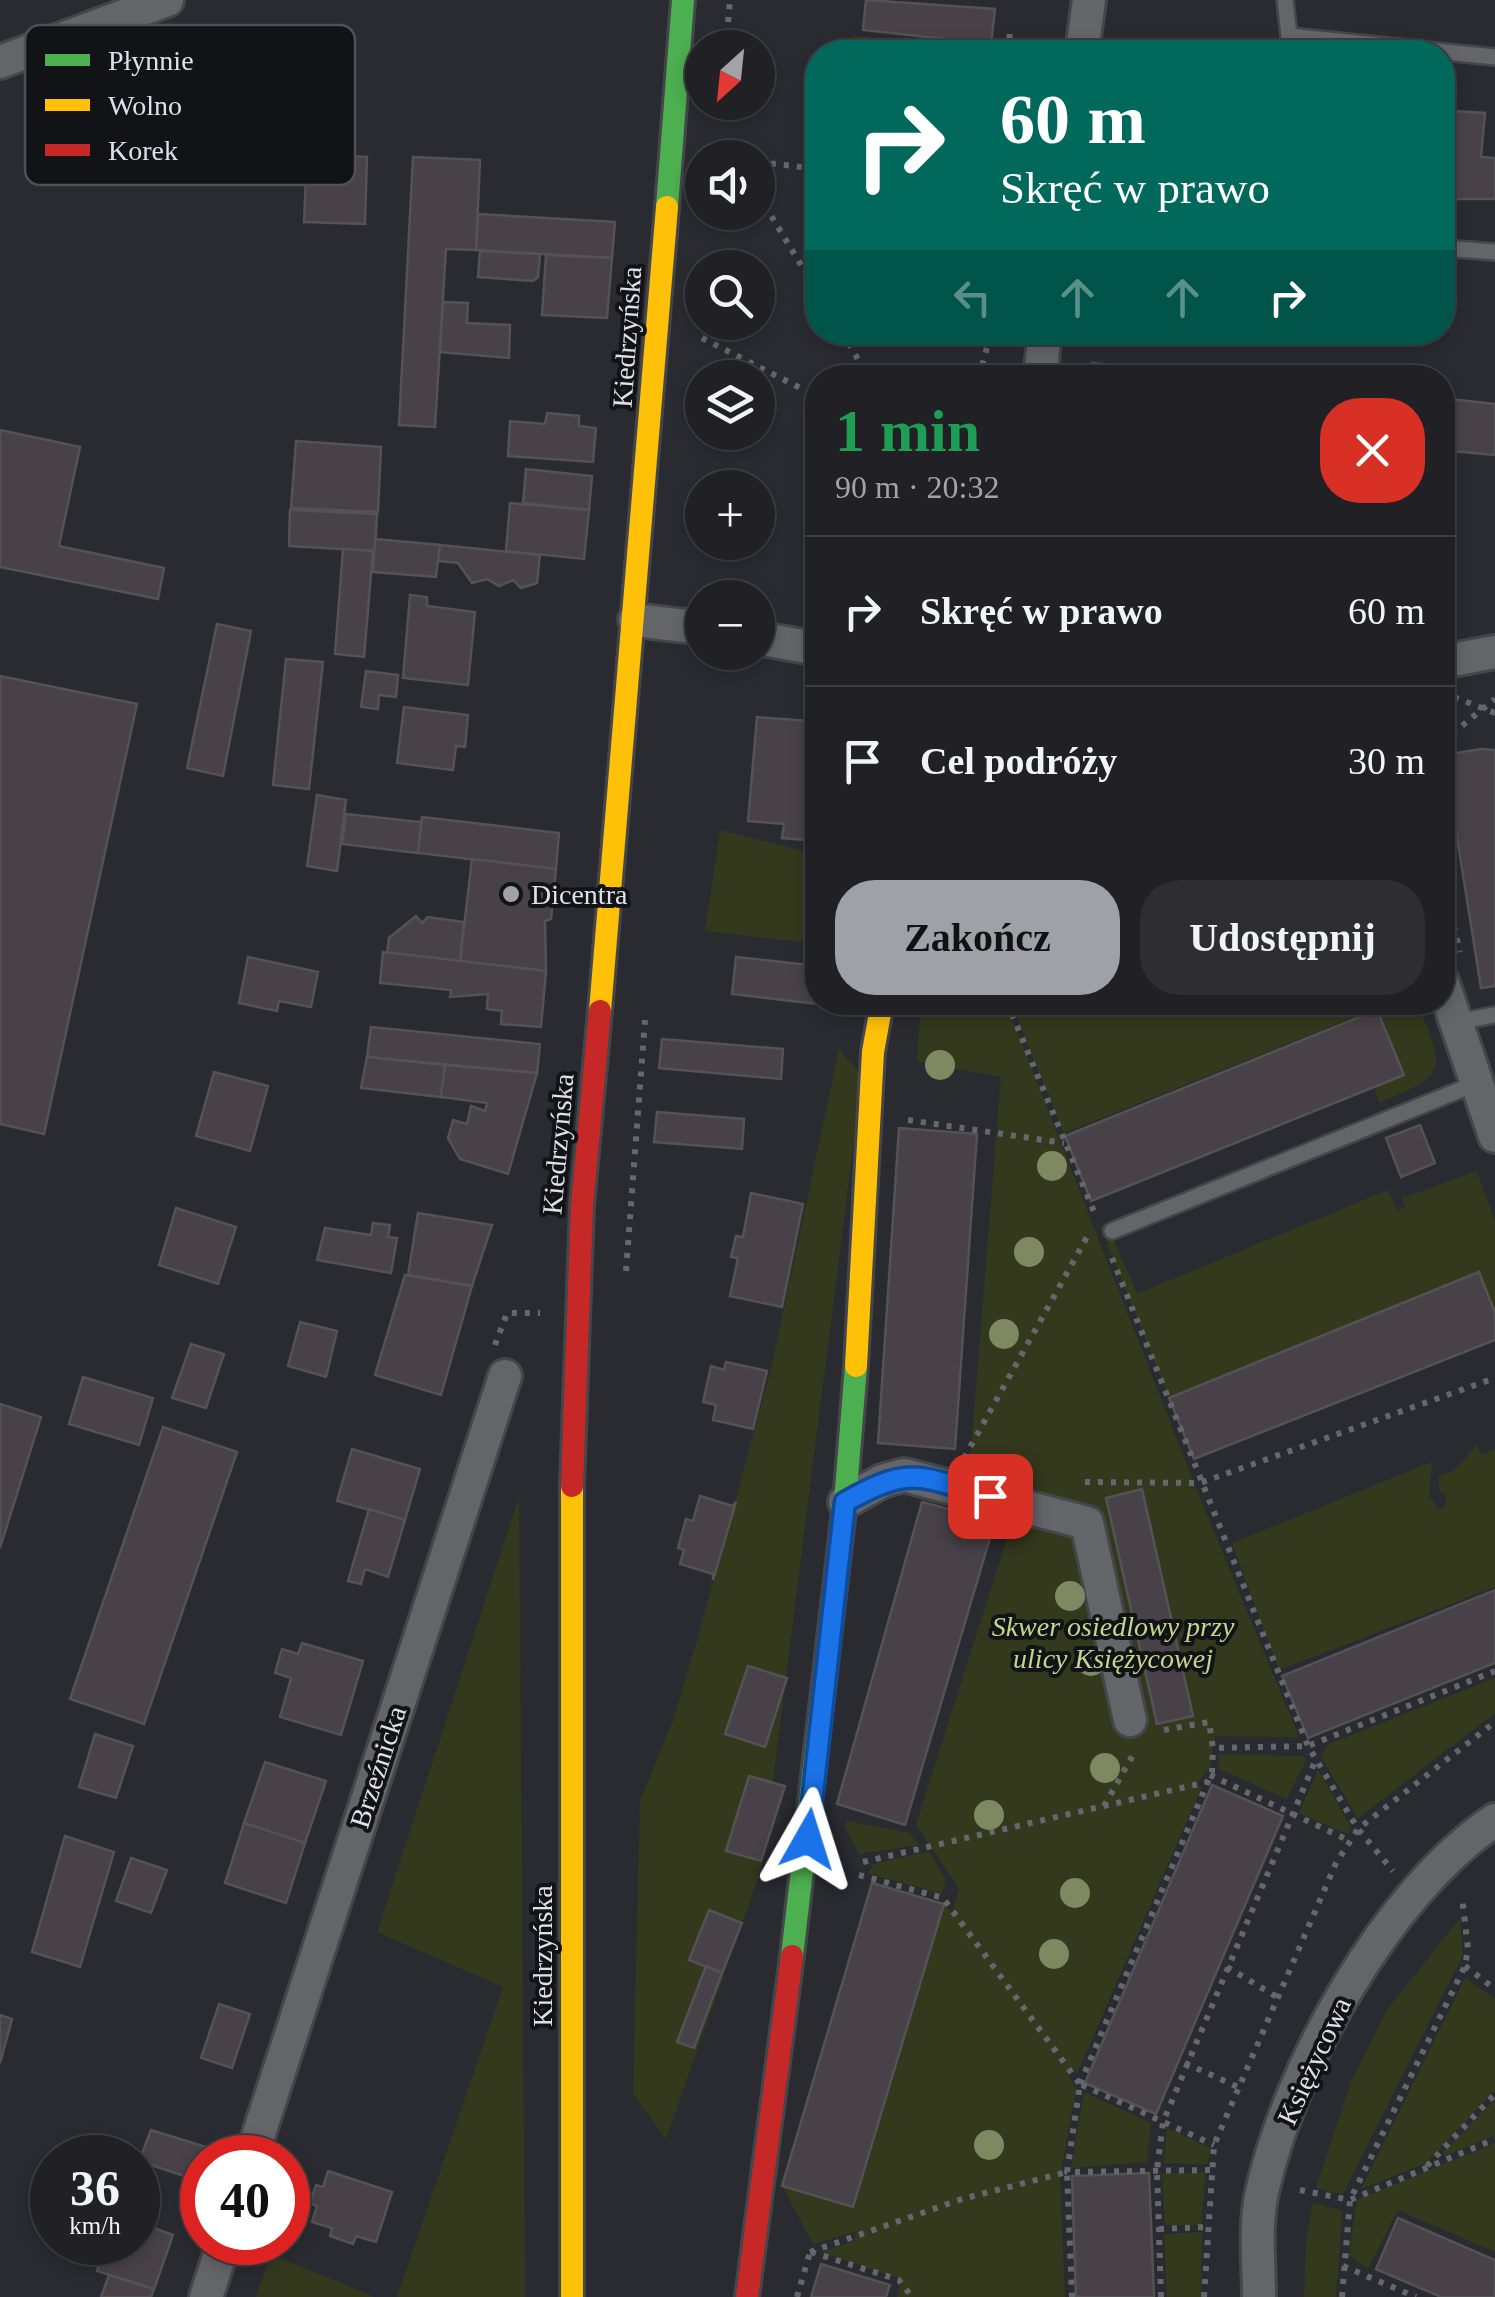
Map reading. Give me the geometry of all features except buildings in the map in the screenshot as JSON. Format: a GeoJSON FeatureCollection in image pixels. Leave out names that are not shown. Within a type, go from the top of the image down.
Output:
{"type":"FeatureCollection","features":[{"type":"Feature","properties":{"kind":"street"},"geometry":{"type":"LineString","coordinates":[[100,25],[167,0]]}},
{"type":"Feature","properties":{"kind":"street","name":"Kiedrzyńska"},"geometry":{"type":"LineString","coordinates":[[572,2297],[572,1494],[582,1206],[635,620],[683,0]]}},
{"type":"Feature","properties":{"kind":"street"},"geometry":{"type":"LineString","coordinates":[[1084,40],[1089,0]]}},
{"type":"Feature","properties":{"kind":"street"},"geometry":{"type":"LineString","coordinates":[[0,62],[25,53]]}},
{"type":"Feature","properties":{"kind":"street"},"geometry":{"type":"LineString","coordinates":[[635,620],[685,626]]}},
{"type":"Feature","properties":{"kind":"street"},"geometry":{"type":"LineString","coordinates":[[775,641],[805,647]]}},
{"type":"Feature","properties":{"kind":"street"},"geometry":{"type":"LineString","coordinates":[[1455,660],[1495,652]]}},
{"type":"Feature","properties":{"kind":"street"},"geometry":{"type":"LineString","coordinates":[[747,2297],[808,1839],[845,1502],[863,1280],[873,1052],[880,1015]]}},
{"type":"Feature","properties":{"kind":"street"},"geometry":{"type":"LineString","coordinates":[[1454,1015],[1495,1136]]}},
{"type":"Feature","properties":{"kind":"street","name":"Brzeźnicka"},"geometry":{"type":"LineString","coordinates":[[258,2135],[503,1383]]}},
{"type":"Feature","properties":{"kind":"street"},"geometry":{"type":"LineString","coordinates":[[845,1502],[882,1481],[904,1475],[1087,1523],[1140,1733]]}},
{"type":"Feature","properties":{"kind":"street","name":"Księżycowa"},"geometry":{"type":"LineString","coordinates":[[1258,2297],[1260,2199],[1288,2110],[1332,2010],[1459,1844],[1495,1820]]}},
{"type":"Feature","properties":{"kind":"street"},"geometry":{"type":"LineString","coordinates":[[206,2297],[216,2265]]}},
{"type":"Feature","properties":{"kind":"lane"},"geometry":{"type":"LineString","coordinates":[[1286,0],[1289,36],[1326,40]]}},
{"type":"Feature","properties":{"kind":"lane"},"geometry":{"type":"LineString","coordinates":[[1455,54],[1495,58]]}},
{"type":"Feature","properties":{"kind":"lane"},"geometry":{"type":"LineString","coordinates":[[1455,249],[1495,252]]}},
{"type":"Feature","properties":{"kind":"lane"},"geometry":{"type":"LineString","coordinates":[[1456,1022],[1495,1015]]}},
{"type":"Feature","properties":{"kind":"lane"},"geometry":{"type":"LineString","coordinates":[[1112,1230],[1477,1083]]}},
{"type":"Feature","properties":{"kind":"path"},"geometry":{"type":"LineString","coordinates":[[728,30],[730,0]]}},
{"type":"Feature","properties":{"kind":"path"},"geometry":{"type":"LineString","coordinates":[[1009,40],[1010,32]]}},
{"type":"Feature","properties":{"kind":"path"},"geometry":{"type":"LineString","coordinates":[[775,164],[805,167]]}},
{"type":"Feature","properties":{"kind":"path"},"geometry":{"type":"LineString","coordinates":[[775,222],[805,271]]}},
{"type":"Feature","properties":{"kind":"path"},"geometry":{"type":"LineString","coordinates":[[700,357],[702,340]]}},
{"type":"Feature","properties":{"kind":"path"},"geometry":{"type":"LineString","coordinates":[[706,340],[805,390]]}},
{"type":"Feature","properties":{"kind":"path"},"geometry":{"type":"LineString","coordinates":[[1455,698],[1495,713]]}},
{"type":"Feature","properties":{"kind":"path"},"geometry":{"type":"LineString","coordinates":[[1455,731],[1495,699]]}},
{"type":"Feature","properties":{"kind":"path"},"geometry":{"type":"LineString","coordinates":[[625,1279],[646,1009]]}},
{"type":"Feature","properties":{"kind":"path"},"geometry":{"type":"LineString","coordinates":[[958,1468],[1097,1220],[1013,1015]]}},
{"type":"Feature","properties":{"kind":"path"},"geometry":{"type":"LineString","coordinates":[[894,1118],[1065,1143]]}},
{"type":"Feature","properties":{"kind":"path"},"geometry":{"type":"LineString","coordinates":[[1111,1255],[1308,1746],[1377,1856],[1418,1894],[1461,1887],[1468,1949],[1465,1966],[1350,2200],[1342,2297]]}},
{"type":"Feature","properties":{"kind":"path"},"geometry":{"type":"LineString","coordinates":[[503,1383],[486,1371],[508,1313],[579,1315]]}},
{"type":"Feature","properties":{"kind":"path"},"geometry":{"type":"LineString","coordinates":[[1174,1486],[1200,1483],[1495,1378]]}},
{"type":"Feature","properties":{"kind":"path"},"geometry":{"type":"LineString","coordinates":[[1212,1748],[1308,1746],[1495,1671]]}},
{"type":"Feature","properties":{"kind":"path"},"geometry":{"type":"LineString","coordinates":[[1072,2297],[1067,2172],[1080,2084],[1209,1779],[1210,1722],[1140,1733],[1104,1806]]}},
{"type":"Feature","properties":{"kind":"path"},"geometry":{"type":"LineString","coordinates":[[1204,2297],[1214,2145],[1336,1863],[1358,1830],[1495,1722]]}},
{"type":"Feature","properties":{"kind":"path"},"geometry":{"type":"LineString","coordinates":[[1161,2297],[1157,2170],[1163,2122],[1316,1758]]}},
{"type":"Feature","properties":{"kind":"path"},"geometry":{"type":"LineString","coordinates":[[863,1862],[1209,1779],[1350,1841]]}},
{"type":"Feature","properties":{"kind":"path"},"geometry":{"type":"LineString","coordinates":[[859,1875],[942,1898],[1080,2084],[1214,2145]]}},
{"type":"Feature","properties":{"kind":"path"},"geometry":{"type":"LineString","coordinates":[[1465,1966],[1495,1989]]}},
{"type":"Feature","properties":{"kind":"path"},"geometry":{"type":"LineString","coordinates":[[1227,1967],[1277,1996]]}},
{"type":"Feature","properties":{"kind":"path"},"geometry":{"type":"LineString","coordinates":[[1186,2063],[1238,2087]]}},
{"type":"Feature","properties":{"kind":"path"},"geometry":{"type":"LineString","coordinates":[[1426,2168],[1495,2094]]}},
{"type":"Feature","properties":{"kind":"path"},"geometry":{"type":"LineString","coordinates":[[1266,2183],[1350,2200],[1495,2139]]}},
{"type":"Feature","properties":{"kind":"path"},"geometry":{"type":"LineString","coordinates":[[810,2252],[962,2199],[1067,2172],[1210,2170]]}},
{"type":"Feature","properties":{"kind":"path"},"geometry":{"type":"LineString","coordinates":[[1159,2229],[1206,2227]]}},
{"type":"Feature","properties":{"kind":"path"},"geometry":{"type":"LineString","coordinates":[[798,2297],[810,2252]]}},
{"type":"Feature","properties":{"kind":"path"},"geometry":{"type":"LineString","coordinates":[[810,2252],[899,2280],[912,2297]]}},
{"type":"Feature","properties":{"kind":"path"},"geometry":{"type":"LineString","coordinates":[[1343,2266],[1416,2297]]}},
{"type":"Feature","properties":{"kind":"green space"},"geometry":{"type":"Polygon","coordinates":[[[852,35],[889,40],[851,40],[852,35]]]}},
{"type":"Feature","properties":{"kind":"green space"},"geometry":{"type":"Polygon","coordinates":[[[720,830],[805,851],[805,943],[705,931],[720,830]]]}},
{"type":"Feature","properties":{"kind":"green space","name":"Skwer osiedlowy przy ulicy Księżycowej"},"geometry":{"type":"Polygon","coordinates":[[[920,1015],[1011,1015],[1196,1488],[1299,1737],[1215,1736],[1210,1767],[1193,1788],[1202,1786],[1077,2074],[1072,2068],[1069,2075],[1076,2090],[1060,2176],[1065,2297],[897,2297],[901,2279],[822,2252],[854,2241],[857,2231],[813,2244],[782,2186],[853,2207],[944,1904],[952,1913],[959,1889],[916,1824],[1024,1485],[992,1469],[966,1466],[971,1451],[1001,1077],[917,1061],[920,1015]]]}},
{"type":"Feature","properties":{"kind":"green space"},"geometry":{"type":"Polygon","coordinates":[[[1016,1015],[1360,1015],[1064,1133],[1016,1015]]]}},
{"type":"Feature","properties":{"kind":"green space"},"geometry":{"type":"Polygon","coordinates":[[[1378,1015],[1422,1015],[1433,1044],[1435,1068],[1419,1084],[1379,1103],[1375,1087],[1403,1075],[1378,1015]]]}},
{"type":"Feature","properties":{"kind":"green space"},"geometry":{"type":"Polygon","coordinates":[[[839,1049],[862,1076],[762,1867],[666,2139],[633,2094],[640,1800],[673,1720],[771,1369],[839,1049]]]}},
{"type":"Feature","properties":{"kind":"green space"},"geometry":{"type":"Polygon","coordinates":[[[1477,1171],[1495,1222],[1495,1313],[1478,1273],[1169,1398],[1100,1226],[1107,1223],[1137,1294],[1388,1190],[1398,1211],[1406,1207],[1402,1198],[1477,1171]]]}},
{"type":"Feature","properties":{"kind":"green space"},"geometry":{"type":"Polygon","coordinates":[[[1477,1445],[1482,1455],[1495,1449],[1495,1587],[1279,1670],[1232,1543],[1432,1462],[1429,1500],[1433,1499],[1437,1510],[1445,1507],[1446,1494],[1439,1491],[1438,1476],[1454,1471],[1477,1445]]]}},
{"type":"Feature","properties":{"kind":"green space"},"geometry":{"type":"Polygon","coordinates":[[[519,1497],[525,2297],[397,2297],[503,1987],[377,1932],[519,1497]]]}},
{"type":"Feature","properties":{"kind":"green space"},"geometry":{"type":"Polygon","coordinates":[[[1495,1678],[1495,1713],[1358,1818],[1321,1757],[1329,1744],[1495,1678]]]}},
{"type":"Feature","properties":{"kind":"green space"},"geometry":{"type":"Polygon","coordinates":[[[1219,1754],[1303,1756],[1306,1760],[1287,1799],[1219,1769],[1219,1754]]]}},
{"type":"Feature","properties":{"kind":"green space"},"geometry":{"type":"Polygon","coordinates":[[[1318,1770],[1351,1827],[1347,1834],[1299,1813],[1318,1770]]]}},
{"type":"Feature","properties":{"kind":"green space"},"geometry":{"type":"Polygon","coordinates":[[[847,1821],[910,1833],[918,1845],[859,1854],[845,1827],[847,1821]]]}},
{"type":"Feature","properties":{"kind":"green space"},"geometry":{"type":"Polygon","coordinates":[[[928,1851],[946,1880],[942,1894],[868,1873],[874,1864],[928,1851]]]}},
{"type":"Feature","properties":{"kind":"green space"},"geometry":{"type":"Polygon","coordinates":[[[1460,1918],[1463,1955],[1343,2194],[1316,2188],[1351,2081],[1386,2011],[1460,1918]]]}},
{"type":"Feature","properties":{"kind":"green space"},"geometry":{"type":"Polygon","coordinates":[[[1465,1978],[1495,1999],[1495,2090],[1426,2163],[1361,2189],[1465,1978]]]}},
{"type":"Feature","properties":{"kind":"green space"},"geometry":{"type":"Polygon","coordinates":[[[1084,2092],[1151,2123],[1147,2162],[1071,2168],[1084,2092]]]}},
{"type":"Feature","properties":{"kind":"green space"},"geometry":{"type":"Polygon","coordinates":[[[1495,2099],[1495,2135],[1445,2156],[1443,2153],[1495,2099]]]}},
{"type":"Feature","properties":{"kind":"green space"},"geometry":{"type":"Polygon","coordinates":[[[1167,2128],[1210,2148],[1208,2164],[1164,2163],[1167,2128]]]}},
{"type":"Feature","properties":{"kind":"green space"},"geometry":{"type":"Polygon","coordinates":[[[1495,2143],[1495,2252],[1398,2210],[1368,2269],[1349,2255],[1357,2200],[1495,2143]]]}},
{"type":"Feature","properties":{"kind":"green space"},"geometry":{"type":"Polygon","coordinates":[[[1206,2172],[1201,2225],[1165,2225],[1162,2174],[1206,2172]]]}},
{"type":"Feature","properties":{"kind":"green space"},"geometry":{"type":"Polygon","coordinates":[[[1313,2202],[1342,2211],[1336,2297],[1304,2297],[1306,2239],[1313,2202]]]}},
{"type":"Feature","properties":{"kind":"green space"},"geometry":{"type":"Polygon","coordinates":[[[1202,2232],[1201,2297],[1167,2297],[1164,2234],[1202,2232]]]}},
{"type":"Feature","properties":{"kind":"green space"},"geometry":{"type":"Polygon","coordinates":[[[267,2265],[297,2265],[374,2297],[256,2297],[267,2265]]]}},
{"type":"Feature","properties":{"kind":"traffic: fast"},"geometry":{"type":"LineString","coordinates":[[667,207],[683,0]]}},
{"type":"Feature","properties":{"kind":"traffic: fast"},"geometry":{"type":"LineString","coordinates":[[792,1956],[845,1502],[856,1366]]}},
{"type":"Feature","properties":{"kind":"traffic: slow"},"geometry":{"type":"LineString","coordinates":[[600,1011],[667,207]]}},
{"type":"Feature","properties":{"kind":"traffic: slow"},"geometry":{"type":"LineString","coordinates":[[856,1366],[873,1052],[880,1015]]}},
{"type":"Feature","properties":{"kind":"traffic: slow"},"geometry":{"type":"LineString","coordinates":[[572,1486],[572,2297]]}},
{"type":"Feature","properties":{"kind":"traffic: jam"},"geometry":{"type":"LineString","coordinates":[[572,1486],[582,1206],[600,1011]]}},
{"type":"Feature","properties":{"kind":"traffic: jam"},"geometry":{"type":"LineString","coordinates":[[747,2297],[792,1956]]}},
{"type":"Feature","properties":{"kind":"place","name":"Dicentra"},"geometry":{"type":"Point","coordinates":[511,894]}},
{"type":"Feature","properties":{"kind":"route"},"geometry":{"type":"LineString","coordinates":[[808,1839],[845,1502],[882,1481],[904,1475],[990,1496]]}}]}
